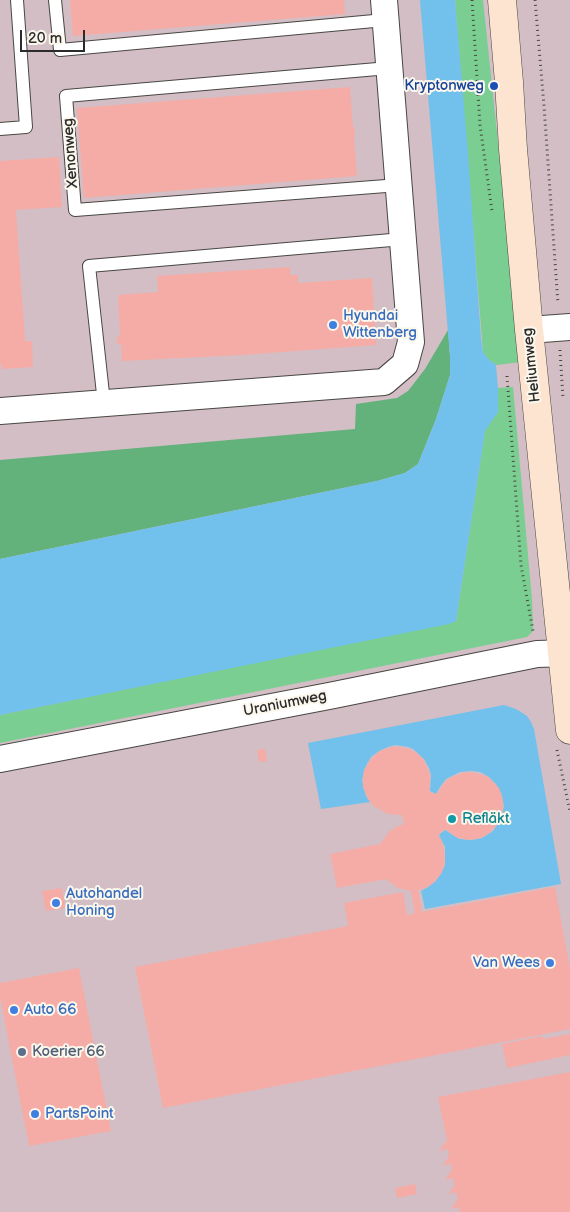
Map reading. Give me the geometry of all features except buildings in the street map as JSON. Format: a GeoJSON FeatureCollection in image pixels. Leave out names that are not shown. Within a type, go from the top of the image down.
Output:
{"type":"FeatureCollection","features":[{"type":"Feature","properties":{"kind":"street","name":"Heliumweg"},"geometry":{"type":"LineString","coordinates":[[502,0],[529,330],[566,653],[570,730]]}},
{"type":"Feature","properties":{"kind":"street"},"geometry":{"type":"LineString","coordinates":[[0,410],[384,382],[405,364],[411,342],[384,10]]}},
{"type":"Feature","properties":{"kind":"street"},"geometry":{"type":"LineString","coordinates":[[529,330],[565,328]]}},
{"type":"Feature","properties":{"kind":"street","name":"Uraniumweg"},"geometry":{"type":"LineString","coordinates":[[0,760],[537,654],[566,653]]}},
{"type":"Feature","properties":{"kind":"lane"},"geometry":{"type":"LineString","coordinates":[[0,129],[26,127],[16,0]]}},
{"type":"Feature","properties":{"kind":"lane"},"geometry":{"type":"LineString","coordinates":[[55,0],[60,50],[384,10]]}},
{"type":"Feature","properties":{"kind":"lane","name":"Xenonweg"},"geometry":{"type":"LineString","coordinates":[[389,68],[66,96],[75,210],[398,186]]}},
{"type":"Feature","properties":{"kind":"lane"},"geometry":{"type":"LineString","coordinates":[[104,403],[89,266],[403,238]]}},
{"type":"Feature","properties":{"kind":"path","name":"Heliumweg"},"geometry":{"type":"LineString","coordinates":[[536,0],[565,328],[560,365],[563,402]]}},
{"type":"Feature","properties":{"kind":"shaded area"},"geometry":{"type":"Polygon","coordinates":[[[0,0],[570,0],[570,1212],[0,1212],[0,0]]]}},
{"type":"Feature","properties":{"kind":"green space"},"geometry":{"type":"Polygon","coordinates":[[[455,0],[483,0],[521,362],[496,365],[483,352],[455,0]]]}},
{"type":"Feature","properties":{"kind":"green space"},"geometry":{"type":"Polygon","coordinates":[[[448,330],[450,375],[436,419],[418,464],[405,473],[377,481],[0,559],[0,460],[355,429],[356,404],[397,398],[408,391],[425,369],[448,330]]]}},
{"type":"Feature","properties":{"kind":"green space"},"geometry":{"type":"Polygon","coordinates":[[[513,387],[532,600],[533,631],[527,637],[0,743],[0,715],[456,621],[485,430],[498,412],[498,388],[513,387]]]}},
{"type":"Feature","properties":{"kind":"water"},"geometry":{"type":"Polygon","coordinates":[[[420,0],[455,0],[481,338],[483,352],[496,365],[498,388],[498,412],[485,431],[456,621],[449,624],[0,715],[0,559],[377,481],[405,473],[418,464],[436,419],[450,375],[450,356],[420,0]]]}},
{"type":"Feature","properties":{"kind":"water"},"geometry":{"type":"Polygon","coordinates":[[[504,705],[516,709],[527,716],[534,729],[561,884],[425,909],[421,891],[436,881],[445,865],[445,847],[439,835],[445,830],[459,839],[472,840],[482,838],[493,831],[501,818],[504,806],[501,793],[496,784],[480,772],[460,772],[446,779],[436,794],[430,791],[431,775],[424,759],[413,749],[395,745],[379,751],[371,757],[367,764],[362,781],[366,796],[370,802],[321,809],[308,743],[504,705]]]}},
{"type":"Feature","properties":{"kind":"place","name":"Kryptonweg"},"geometry":{"type":"Point","coordinates":[494,86]}},
{"type":"Feature","properties":{"kind":"place","name":"Hyundai Wittenberg"},"geometry":{"type":"Point","coordinates":[333,325]}},
{"type":"Feature","properties":{"kind":"place","name":"Refläkt"},"geometry":{"type":"Point","coordinates":[452,819]}},
{"type":"Feature","properties":{"kind":"place","name":"Autohandel Honing"},"geometry":{"type":"Point","coordinates":[56,903]}},
{"type":"Feature","properties":{"kind":"place","name":"Van Wees"},"geometry":{"type":"Point","coordinates":[550,963]}},
{"type":"Feature","properties":{"kind":"place","name":"Auto 66"},"geometry":{"type":"Point","coordinates":[14,1010]}},
{"type":"Feature","properties":{"kind":"place","name":"Koerier 66"},"geometry":{"type":"Point","coordinates":[22,1052]}},
{"type":"Feature","properties":{"kind":"place","name":"PartsPoint"},"geometry":{"type":"Point","coordinates":[35,1114]}}]}
